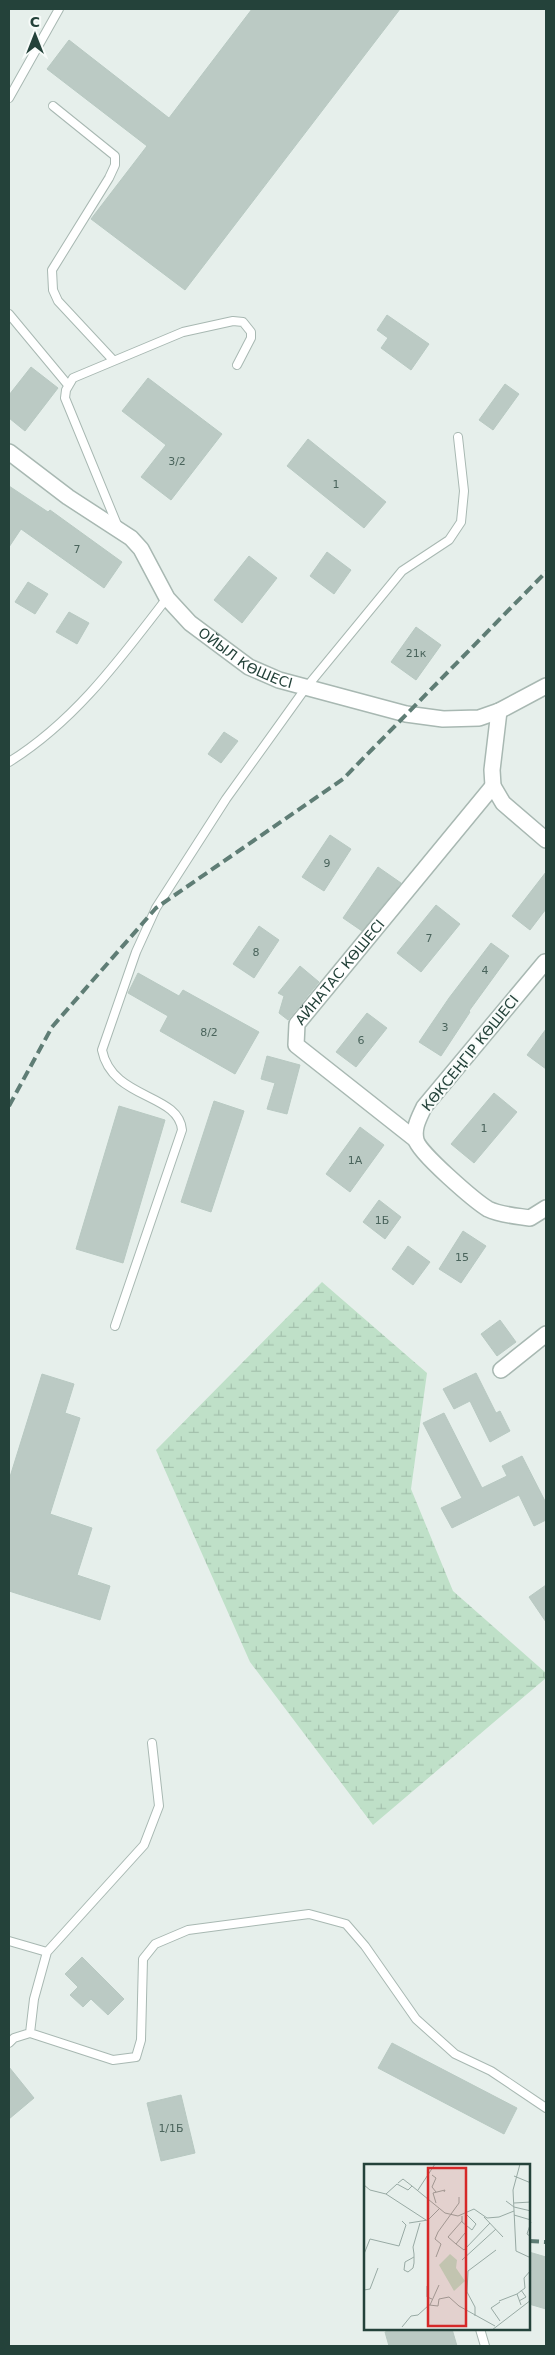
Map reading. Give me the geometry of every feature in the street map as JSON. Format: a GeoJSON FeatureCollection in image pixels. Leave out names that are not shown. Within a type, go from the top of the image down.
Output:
{"type":"FeatureCollection","features":[{"type":"Feature","properties":{"kind":"street","name":"ОЙЫЛ КӨШЕСІ"},"geometry":{"type":"LineString","coordinates":[[9,452],[68,497],[131,538],[141,550],[168,598],[190,623],[249,667],[305,689],[406,714],[443,719],[479,718],[500,711],[546,686]]}},
{"type":"Feature","properties":{"kind":"street"},"geometry":{"type":"LineString","coordinates":[[500,711],[492,770],[493,786],[503,803],[546,840]]}},
{"type":"Feature","properties":{"kind":"street","name":"АЙНАТАС КӨШЕСІ"},"geometry":{"type":"LineString","coordinates":[[415,1139],[296,1045],[297,1024],[493,786]]}},
{"type":"Feature","properties":{"kind":"street","name":"КӨКСЕҢГІР КӨШЕСІ"},"geometry":{"type":"LineString","coordinates":[[415,1139],[415,1125],[424,1107],[545,962]]}},
{"type":"Feature","properties":{"kind":"street"},"geometry":{"type":"LineString","coordinates":[[415,1139],[419,1149],[428,1159],[488,1209],[530,1218],[546,1208]]}},
{"type":"Feature","properties":{"kind":"street"},"geometry":{"type":"LineString","coordinates":[[501,1370],[546,1334]]}},
{"type":"Feature","properties":{"kind":"lane"},"geometry":{"type":"LineString","coordinates":[[9,98],[59,9]]}},
{"type":"Feature","properties":{"kind":"lane"},"geometry":{"type":"LineString","coordinates":[[53,106],[115,156],[115,166],[109,178],[52,270],[53,290],[58,301],[113,360]]}},
{"type":"Feature","properties":{"kind":"lane"},"geometry":{"type":"LineString","coordinates":[[9,314],[68,386]]}},
{"type":"Feature","properties":{"kind":"lane"},"geometry":{"type":"LineString","coordinates":[[120,531],[65,398],[68,386],[78,374],[183,332],[233,322],[243,322],[252,332],[251,338],[237,365]]}},
{"type":"Feature","properties":{"kind":"lane"},"geometry":{"type":"LineString","coordinates":[[115,1326],[182,1130],[181,1122],[176,1113],[124,1083],[111,1073],[104,1062],[102,1050],[136,952],[156,908],[226,799],[305,689],[402,571],[449,540],[461,522],[464,491],[458,436]]}},
{"type":"Feature","properties":{"kind":"lane"},"geometry":{"type":"LineString","coordinates":[[9,762],[37,745],[100,684],[168,598]]}},
{"type":"Feature","properties":{"kind":"lane"},"geometry":{"type":"LineString","coordinates":[[30,2033],[34,1999],[47,1952],[144,1845],[159,1806],[152,1743]]}},
{"type":"Feature","properties":{"kind":"lane"},"geometry":{"type":"LineString","coordinates":[[9,2043],[14,2038],[30,2033],[113,2060],[136,2057],[141,2040],[143,1959],[155,1944],[188,1930],[309,1914],[346,1924],[365,1946],[416,2019],[455,2054],[491,2071],[546,2108]]}},
{"type":"Feature","properties":{"kind":"lane"},"geometry":{"type":"LineString","coordinates":[[9,1941],[47,1952]]}},
{"type":"Feature","properties":{"kind":"lane"},"geometry":{"type":"LineString","coordinates":[[480,2330],[485,2346]]}},
{"type":"Feature","properties":{"kind":"green space"},"geometry":{"type":"Polygon","coordinates":[[[322,1282],[427,1373],[411,1489],[453,1591],[546,1673],[546,1678],[373,1825],[250,1662],[156,1450],[322,1282]]]}},
{"type":"Feature","properties":{"kind":"building"},"geometry":{"type":"Polygon","coordinates":[[[252,9],[400,9],[185,290],[91,219],[147,146],[47,69],[69,40],[169,118],[252,9]]]}},
{"type":"Feature","properties":{"kind":"building"},"geometry":{"type":"Polygon","coordinates":[[[387,315],[429,344],[411,370],[381,348],[388,338],[377,330],[387,315]]]}},
{"type":"Feature","properties":{"kind":"building"},"geometry":{"type":"Polygon","coordinates":[[[31,367],[58,388],[25,431],[9,418],[9,395],[31,367]]]}},
{"type":"Feature","properties":{"kind":"building"},"geometry":{"type":"Polygon","coordinates":[[[148,378],[222,434],[171,500],[141,477],[166,445],[122,411],[148,378]]]}},
{"type":"Feature","properties":{"kind":"building"},"geometry":{"type":"Polygon","coordinates":[[[505,384],[519,394],[493,430],[479,420],[505,384]]]}},
{"type":"Feature","properties":{"kind":"building"},"geometry":{"type":"Polygon","coordinates":[[[308,439],[386,502],[364,528],[287,466],[308,439]]]}},
{"type":"Feature","properties":{"kind":"building"},"geometry":{"type":"Polygon","coordinates":[[[9,486],[48,512],[50,510],[122,562],[104,588],[21,529],[9,547],[9,486]]]}},
{"type":"Feature","properties":{"kind":"building"},"geometry":{"type":"Polygon","coordinates":[[[327,552],[351,570],[334,594],[310,576],[327,552]]]}},
{"type":"Feature","properties":{"kind":"building"},"geometry":{"type":"Polygon","coordinates":[[[249,556],[277,578],[242,623],[214,600],[249,556]]]}},
{"type":"Feature","properties":{"kind":"building"},"geometry":{"type":"Polygon","coordinates":[[[28,582],[48,594],[35,614],[15,602],[28,582]]]}},
{"type":"Feature","properties":{"kind":"building"},"geometry":{"type":"Polygon","coordinates":[[[69,612],[89,623],[77,644],[56,632],[69,612]]]}},
{"type":"Feature","properties":{"kind":"building"},"geometry":{"type":"Polygon","coordinates":[[[416,627],[441,645],[416,680],[391,662],[416,627]]]}},
{"type":"Feature","properties":{"kind":"building"},"geometry":{"type":"Polygon","coordinates":[[[224,732],[238,741],[221,763],[208,754],[224,732]]]}},
{"type":"Feature","properties":{"kind":"building"},"geometry":{"type":"Polygon","coordinates":[[[330,835],[351,849],[324,891],[302,877],[330,835]]]}},
{"type":"Feature","properties":{"kind":"building"},"geometry":{"type":"Polygon","coordinates":[[[378,867],[401,883],[362,931],[343,918],[378,867]]]}},
{"type":"Feature","properties":{"kind":"building"},"geometry":{"type":"Polygon","coordinates":[[[546,872],[546,909],[530,930],[512,916],[546,872]]]}},
{"type":"Feature","properties":{"kind":"building"},"geometry":{"type":"Polygon","coordinates":[[[436,905],[460,924],[421,972],[397,953],[436,905]]]}},
{"type":"Feature","properties":{"kind":"building"},"geometry":{"type":"Polygon","coordinates":[[[259,926],[279,940],[254,978],[233,964],[259,926]]]}},
{"type":"Feature","properties":{"kind":"building"},"geometry":{"type":"Polygon","coordinates":[[[491,943],[509,956],[469,1011],[441,1056],[419,1042],[449,998],[491,943]]]}},
{"type":"Feature","properties":{"kind":"building"},"geometry":{"type":"Polygon","coordinates":[[[300,966],[319,982],[288,1020],[279,1013],[284,996],[278,993],[300,966]]]}},
{"type":"Feature","properties":{"kind":"building"},"geometry":{"type":"Polygon","coordinates":[[[138,973],[179,996],[183,990],[259,1032],[235,1074],[160,1031],[168,1016],[128,993],[138,973]]]}},
{"type":"Feature","properties":{"kind":"building"},"geometry":{"type":"Polygon","coordinates":[[[367,1013],[387,1028],[356,1067],[336,1052],[367,1013]]]}},
{"type":"Feature","properties":{"kind":"building"},"geometry":{"type":"Polygon","coordinates":[[[546,1029],[546,1069],[527,1055],[546,1029]]]}},
{"type":"Feature","properties":{"kind":"building"},"geometry":{"type":"Polygon","coordinates":[[[267,1056],[300,1065],[287,1114],[267,1109],[275,1083],[261,1079],[267,1056]]]}},
{"type":"Feature","properties":{"kind":"building"},"geometry":{"type":"Polygon","coordinates":[[[494,1093],[517,1112],[474,1163],[451,1144],[494,1093]]]}},
{"type":"Feature","properties":{"kind":"building"},"geometry":{"type":"Polygon","coordinates":[[[214,1101],[244,1111],[211,1212],[181,1202],[214,1101]]]}},
{"type":"Feature","properties":{"kind":"building"},"geometry":{"type":"Polygon","coordinates":[[[119,1106],[165,1120],[123,1263],[76,1249],[119,1106]]]}},
{"type":"Feature","properties":{"kind":"building"},"geometry":{"type":"Polygon","coordinates":[[[360,1127],[384,1145],[350,1192],[326,1174],[360,1127]]]}},
{"type":"Feature","properties":{"kind":"building"},"geometry":{"type":"Polygon","coordinates":[[[379,1200],[401,1217],[385,1239],[363,1222],[379,1200]]]}},
{"type":"Feature","properties":{"kind":"building"},"geometry":{"type":"Polygon","coordinates":[[[463,1231],[486,1246],[461,1283],[439,1269],[463,1231]]]}},
{"type":"Feature","properties":{"kind":"building"},"geometry":{"type":"Polygon","coordinates":[[[408,1246],[430,1262],[413,1285],[392,1269],[408,1246]]]}},
{"type":"Feature","properties":{"kind":"building"},"geometry":{"type":"Polygon","coordinates":[[[500,1320],[516,1342],[497,1356],[481,1334],[500,1320]]]}},
{"type":"Feature","properties":{"kind":"building"},"geometry":{"type":"Polygon","coordinates":[[[476,1373],[496,1413],[500,1411],[510,1431],[490,1442],[470,1401],[454,1409],[443,1389],[476,1373]]]}},
{"type":"Feature","properties":{"kind":"building"},"geometry":{"type":"Polygon","coordinates":[[[42,1374],[74,1384],[65,1413],[80,1418],[50,1514],[92,1528],[77,1575],[110,1586],[100,1620],[9,1591],[9,1480],[42,1374]]]}},
{"type":"Feature","properties":{"kind":"building"},"geometry":{"type":"Polygon","coordinates":[[[444,1413],[482,1488],[507,1476],[502,1466],[522,1456],[546,1503],[546,1520],[534,1526],[519,1495],[452,1528],[441,1508],[462,1498],[423,1423],[444,1413]]]}},
{"type":"Feature","properties":{"kind":"building"},"geometry":{"type":"Polygon","coordinates":[[[546,1585],[546,1622],[529,1597],[546,1585]]]}},
{"type":"Feature","properties":{"kind":"building"},"geometry":{"type":"Polygon","coordinates":[[[82,1957],[124,1999],[108,2015],[91,1999],[83,2007],[70,1995],[78,1987],[65,1974],[82,1957]]]}},
{"type":"Feature","properties":{"kind":"building"},"geometry":{"type":"Polygon","coordinates":[[[392,2043],[517,2108],[504,2134],[378,2068],[392,2043]]]}},
{"type":"Feature","properties":{"kind":"building"},"geometry":{"type":"Polygon","coordinates":[[[9,2067],[34,2098],[9,2119],[9,2067]]]}},
{"type":"Feature","properties":{"kind":"building"},"geometry":{"type":"Polygon","coordinates":[[[181,2095],[195,2153],[161,2161],[147,2103],[181,2095]]]}},
{"type":"Feature","properties":{"kind":"building"},"geometry":{"type":"Polygon","coordinates":[[[530,2252],[546,2257],[546,2309],[530,2304],[530,2252]]]}},
{"type":"Feature","properties":{"kind":"building"},"geometry":{"type":"Polygon","coordinates":[[[393,2330],[452,2330],[457,2346],[389,2346],[385,2332],[393,2330]]]}},
{"type":"Feature","properties":{"kind":"railway"},"geometry":{"type":"LineString","coordinates":[[9,1106],[52,1027],[156,908],[343,779],[546,572]]}},
{"type":"Feature","properties":{"kind":"railway"},"geometry":{"type":"LineString","coordinates":[[530,2241],[546,2242]]}}]}
